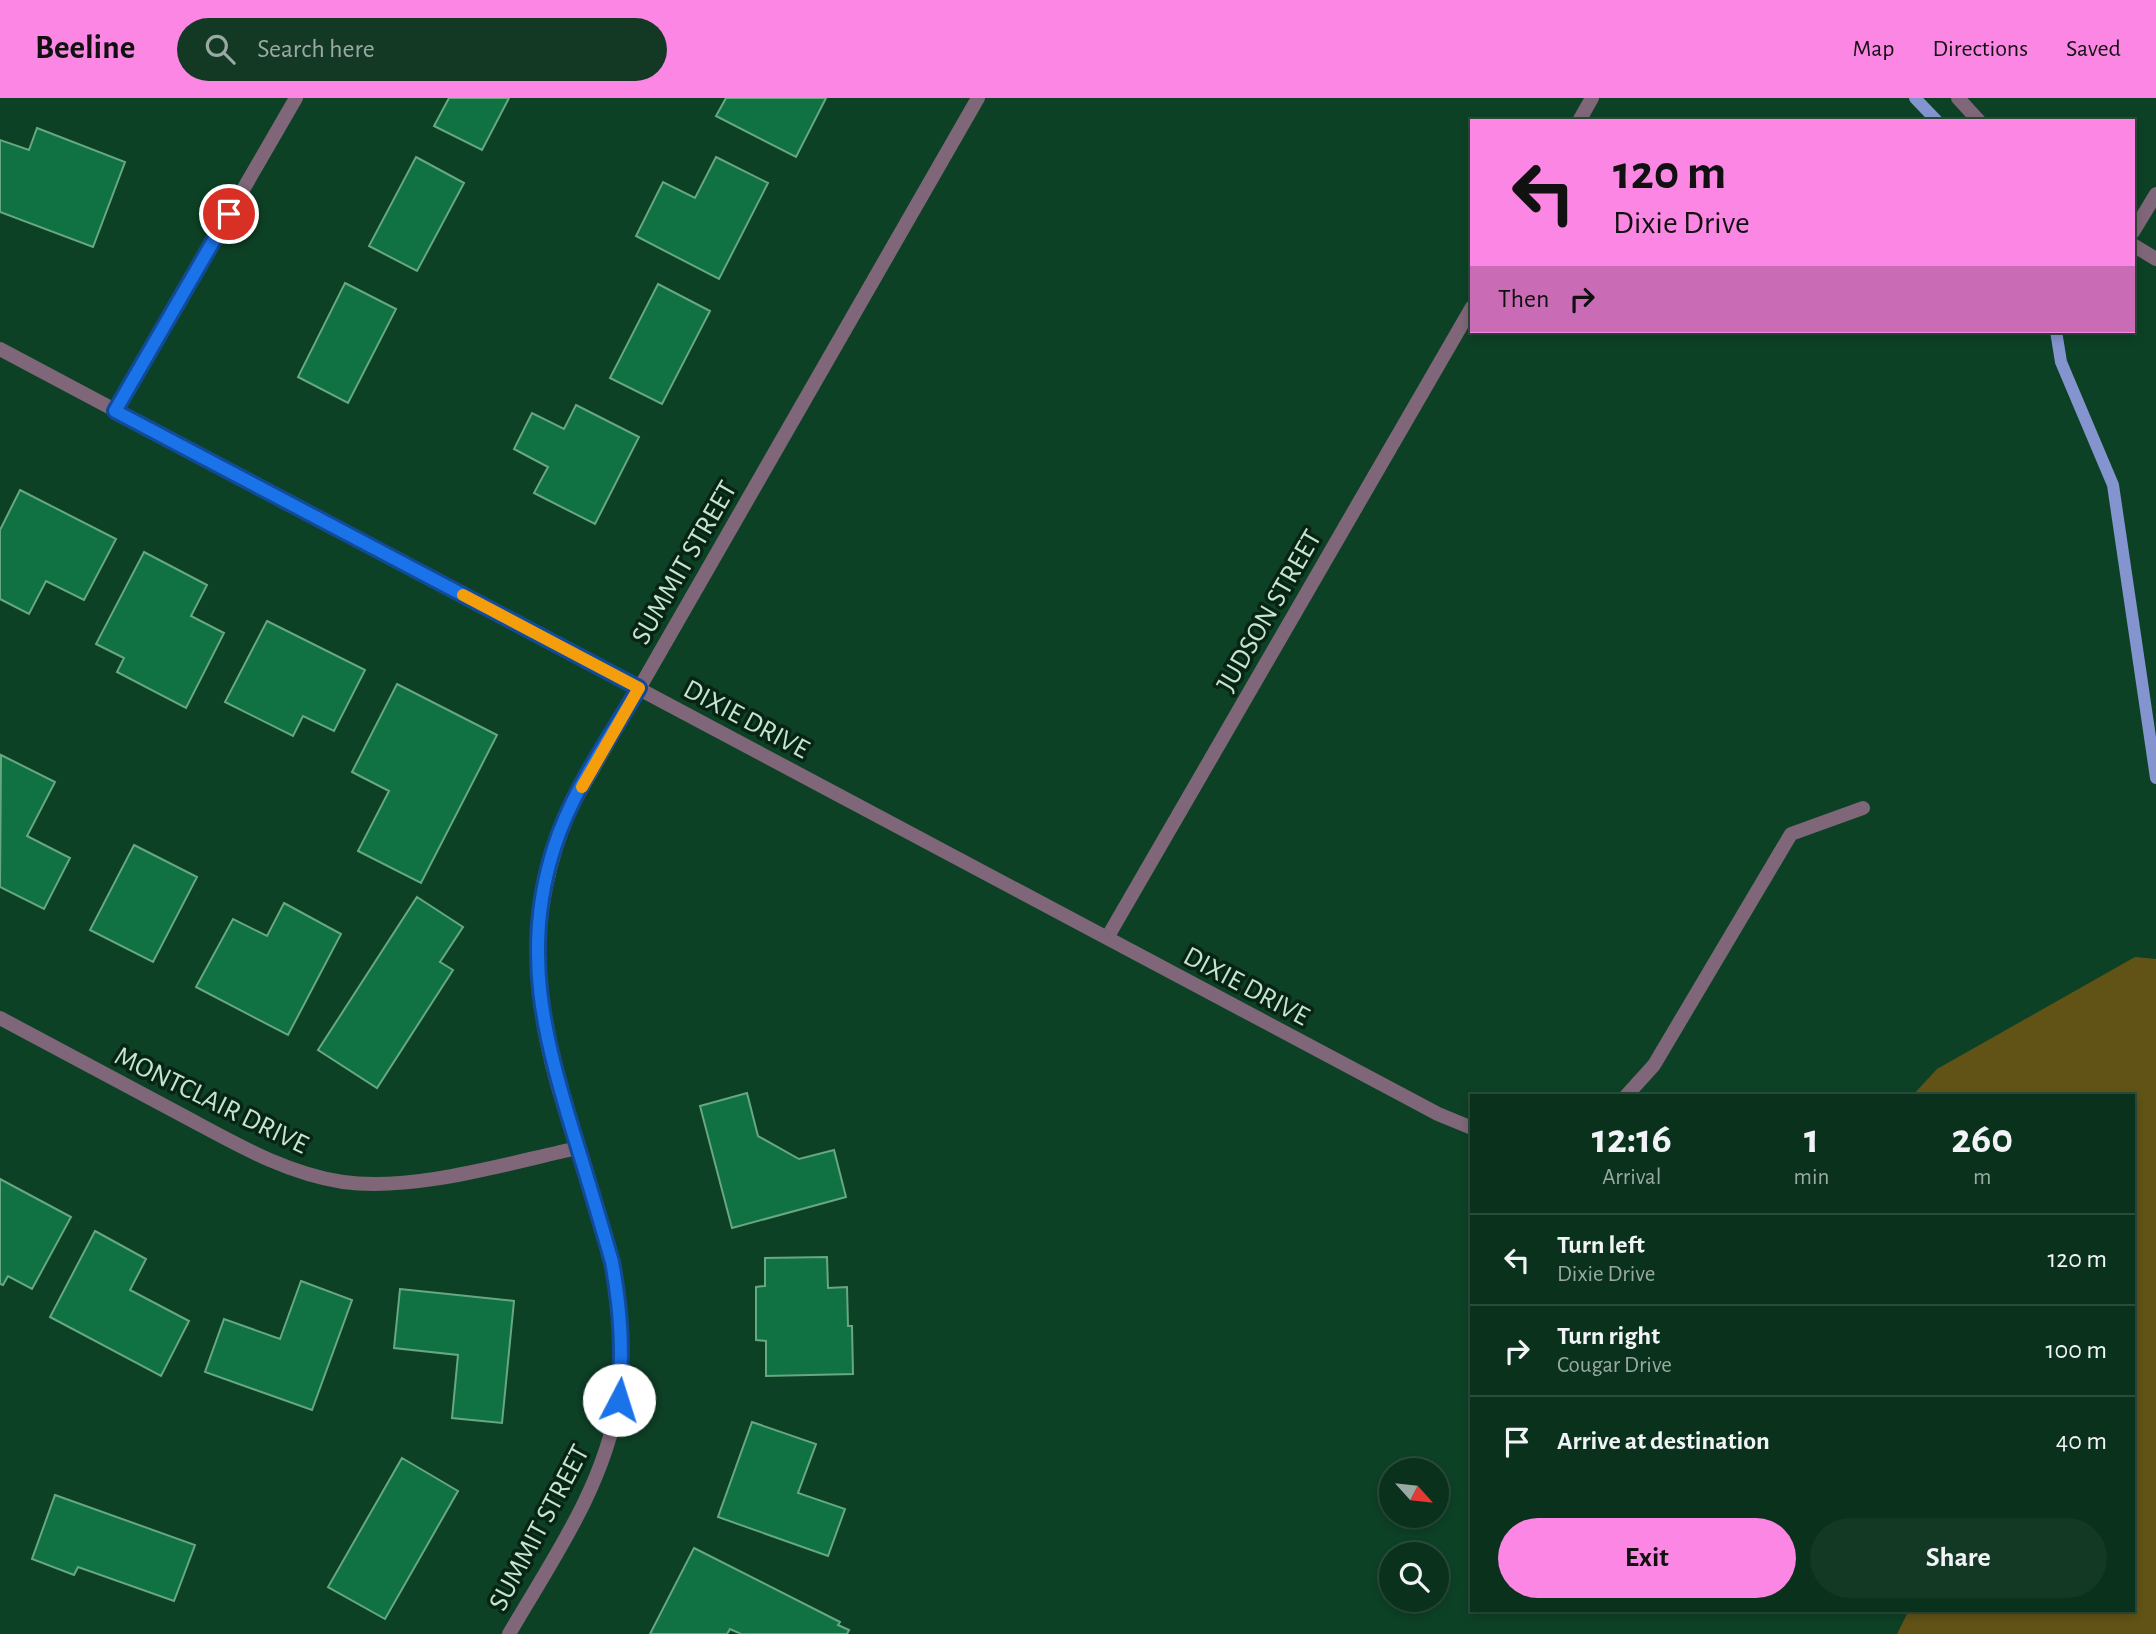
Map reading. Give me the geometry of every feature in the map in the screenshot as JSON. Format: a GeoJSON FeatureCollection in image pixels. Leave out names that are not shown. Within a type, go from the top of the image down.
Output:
{"type":"FeatureCollection","features":[{"type":"Feature","properties":{"kind":"street"},"geometry":{"type":"LineString","coordinates":[[115,411],[296,98]]}},
{"type":"Feature","properties":{"kind":"street","name":"SUMMIT STREET"},"geometry":{"type":"LineString","coordinates":[[509,1634],[573,1525],[593,1485],[619,1400],[622,1354],[620,1308],[612,1262],[551,1057],[542,1016],[538,931],[554,848],[570,808],[978,98]]}},
{"type":"Feature","properties":{"kind":"street"},"geometry":{"type":"LineString","coordinates":[[1580,119],[1592,98]]}},
{"type":"Feature","properties":{"kind":"street"},"geometry":{"type":"LineString","coordinates":[[1958,98],[1977,119]]}},
{"type":"Feature","properties":{"kind":"street"},"geometry":{"type":"LineString","coordinates":[[2135,229],[2156,194]]}},
{"type":"Feature","properties":{"kind":"street"},"geometry":{"type":"LineString","coordinates":[[2135,246],[2156,259]]}},
{"type":"Feature","properties":{"kind":"street","name":"JUDSON STREET"},"geometry":{"type":"LineString","coordinates":[[1107,938],[1470,310]]}},
{"type":"Feature","properties":{"kind":"street","name":"DIXIE DRIVE"},"geometry":{"type":"LineString","coordinates":[[0,349],[1426,1108],[1470,1127]]}},
{"type":"Feature","properties":{"kind":"street"},"geometry":{"type":"LineString","coordinates":[[1628,1094],[1654,1065],[1791,834],[1863,808]]}},
{"type":"Feature","properties":{"kind":"street","name":"MONTCLAIR DRIVE"},"geometry":{"type":"LineString","coordinates":[[0,1018],[265,1159],[317,1176],[345,1182],[425,1180],[578,1149]]}},
{"type":"Feature","properties":{"kind":"shaded area"},"geometry":{"type":"Polygon","coordinates":[[[2135,957],[2156,959],[2156,1634],[1897,1634],[1908,1612],[2135,1612],[2135,1094],[1914,1094],[1937,1069],[2135,957]]]}},
{"type":"Feature","properties":{"kind":"building"},"geometry":{"type":"Polygon","coordinates":[[[449,98],[509,98],[482,150],[434,126],[449,98]]]}},
{"type":"Feature","properties":{"kind":"building"},"geometry":{"type":"Polygon","coordinates":[[[726,98],[826,98],[796,157],[716,116],[726,98]]]}},
{"type":"Feature","properties":{"kind":"building"},"geometry":{"type":"Polygon","coordinates":[[[37,128],[125,162],[93,247],[0,212],[0,140],[29,150],[37,128]]]}},
{"type":"Feature","properties":{"kind":"building"},"geometry":{"type":"Polygon","coordinates":[[[416,157],[464,183],[417,271],[369,246],[416,157]]]}},
{"type":"Feature","properties":{"kind":"building"},"geometry":{"type":"Polygon","coordinates":[[[716,157],[768,183],[719,279],[636,236],[663,182],[695,198],[716,157]]]}},
{"type":"Feature","properties":{"kind":"building"},"geometry":{"type":"Polygon","coordinates":[[[345,283],[396,309],[348,403],[298,377],[345,283]]]}},
{"type":"Feature","properties":{"kind":"building"},"geometry":{"type":"Polygon","coordinates":[[[658,284],[710,311],[662,404],[610,378],[658,284]]]}},
{"type":"Feature","properties":{"kind":"building"},"geometry":{"type":"Polygon","coordinates":[[[576,405],[639,437],[595,524],[534,493],[548,467],[514,449],[532,413],[564,429],[576,405]]]}},
{"type":"Feature","properties":{"kind":"building"},"geometry":{"type":"Polygon","coordinates":[[[20,490],[116,539],[84,600],[46,581],[29,614],[0,599],[0,530],[20,490]]]}},
{"type":"Feature","properties":{"kind":"building"},"geometry":{"type":"Polygon","coordinates":[[[144,552],[207,585],[191,616],[224,633],[186,708],[117,672],[124,658],[96,644],[144,552]]]}},
{"type":"Feature","properties":{"kind":"building"},"geometry":{"type":"Polygon","coordinates":[[[267,621],[365,670],[334,731],[303,716],[293,736],[225,702],[267,621]]]}},
{"type":"Feature","properties":{"kind":"building"},"geometry":{"type":"Polygon","coordinates":[[[397,684],[497,735],[421,883],[358,851],[389,791],[352,772],[397,684]]]}},
{"type":"Feature","properties":{"kind":"building"},"geometry":{"type":"Polygon","coordinates":[[[1,755],[55,782],[27,836],[70,858],[44,909],[0,887],[1,755]]]}},
{"type":"Feature","properties":{"kind":"building"},"geometry":{"type":"Polygon","coordinates":[[[134,845],[197,877],[153,962],[90,930],[134,845]]]}},
{"type":"Feature","properties":{"kind":"building"},"geometry":{"type":"Polygon","coordinates":[[[417,897],[463,927],[440,962],[453,970],[377,1088],[318,1050],[417,897]]]}},
{"type":"Feature","properties":{"kind":"building"},"geometry":{"type":"Polygon","coordinates":[[[284,903],[341,934],[288,1035],[196,987],[233,919],[267,936],[284,903]]]}},
{"type":"Feature","properties":{"kind":"building"},"geometry":{"type":"Polygon","coordinates":[[[747,1093],[758,1136],[799,1159],[834,1150],[846,1197],[732,1228],[700,1106],[747,1093]]]}},
{"type":"Feature","properties":{"kind":"building"},"geometry":{"type":"Polygon","coordinates":[[[0,1179],[71,1217],[32,1289],[8,1276],[3,1285],[0,1284],[0,1179]]]}},
{"type":"Feature","properties":{"kind":"building"},"geometry":{"type":"Polygon","coordinates":[[[95,1231],[146,1259],[130,1290],[189,1321],[161,1376],[50,1317],[95,1231]]]}},
{"type":"Feature","properties":{"kind":"building"},"geometry":{"type":"Polygon","coordinates":[[[827,1257],[828,1288],[847,1287],[848,1326],[852,1326],[853,1374],[766,1376],[766,1341],[756,1340],[756,1287],[765,1286],[765,1258],[827,1257]]]}},
{"type":"Feature","properties":{"kind":"building"},"geometry":{"type":"Polygon","coordinates":[[[301,1281],[352,1300],[312,1410],[205,1372],[224,1319],[280,1339],[301,1281]]]}},
{"type":"Feature","properties":{"kind":"building"},"geometry":{"type":"Polygon","coordinates":[[[400,1289],[514,1301],[502,1423],[452,1418],[458,1355],[394,1348],[400,1289]]]}},
{"type":"Feature","properties":{"kind":"building"},"geometry":{"type":"Polygon","coordinates":[[[752,1422],[816,1444],[798,1493],[845,1509],[828,1556],[718,1517],[752,1422]]]}},
{"type":"Feature","properties":{"kind":"building"},"geometry":{"type":"Polygon","coordinates":[[[402,1458],[458,1491],[385,1619],[328,1587],[402,1458]]]}},
{"type":"Feature","properties":{"kind":"building"},"geometry":{"type":"Polygon","coordinates":[[[55,1495],[195,1545],[174,1601],[78,1567],[74,1575],[32,1559],[55,1495]]]}},
{"type":"Feature","properties":{"kind":"building"},"geometry":{"type":"Polygon","coordinates":[[[694,1548],[840,1622],[838,1625],[849,1630],[847,1634],[741,1634],[730,1629],[727,1634],[650,1634],[694,1548]]]}},
{"type":"Feature","properties":{"kind":"waterway"},"geometry":{"type":"LineString","coordinates":[[1915,98],[1935,119]]}},
{"type":"Feature","properties":{"kind":"waterway"},"geometry":{"type":"LineString","coordinates":[[2056,333],[2061,362],[2113,485],[2156,778]]}},
{"type":"Feature","properties":{"kind":"slow traffic"},"geometry":{"type":"LineString","coordinates":[[463,595],[639,688],[582,787]]}},
{"type":"Feature","properties":{"kind":"route"},"geometry":{"type":"LineString","coordinates":[[229,214],[115,411],[639,688],[570,808],[554,848],[538,931],[538,973],[546,1037],[612,1262],[620,1308],[622,1354],[619,1400]]}}]}
